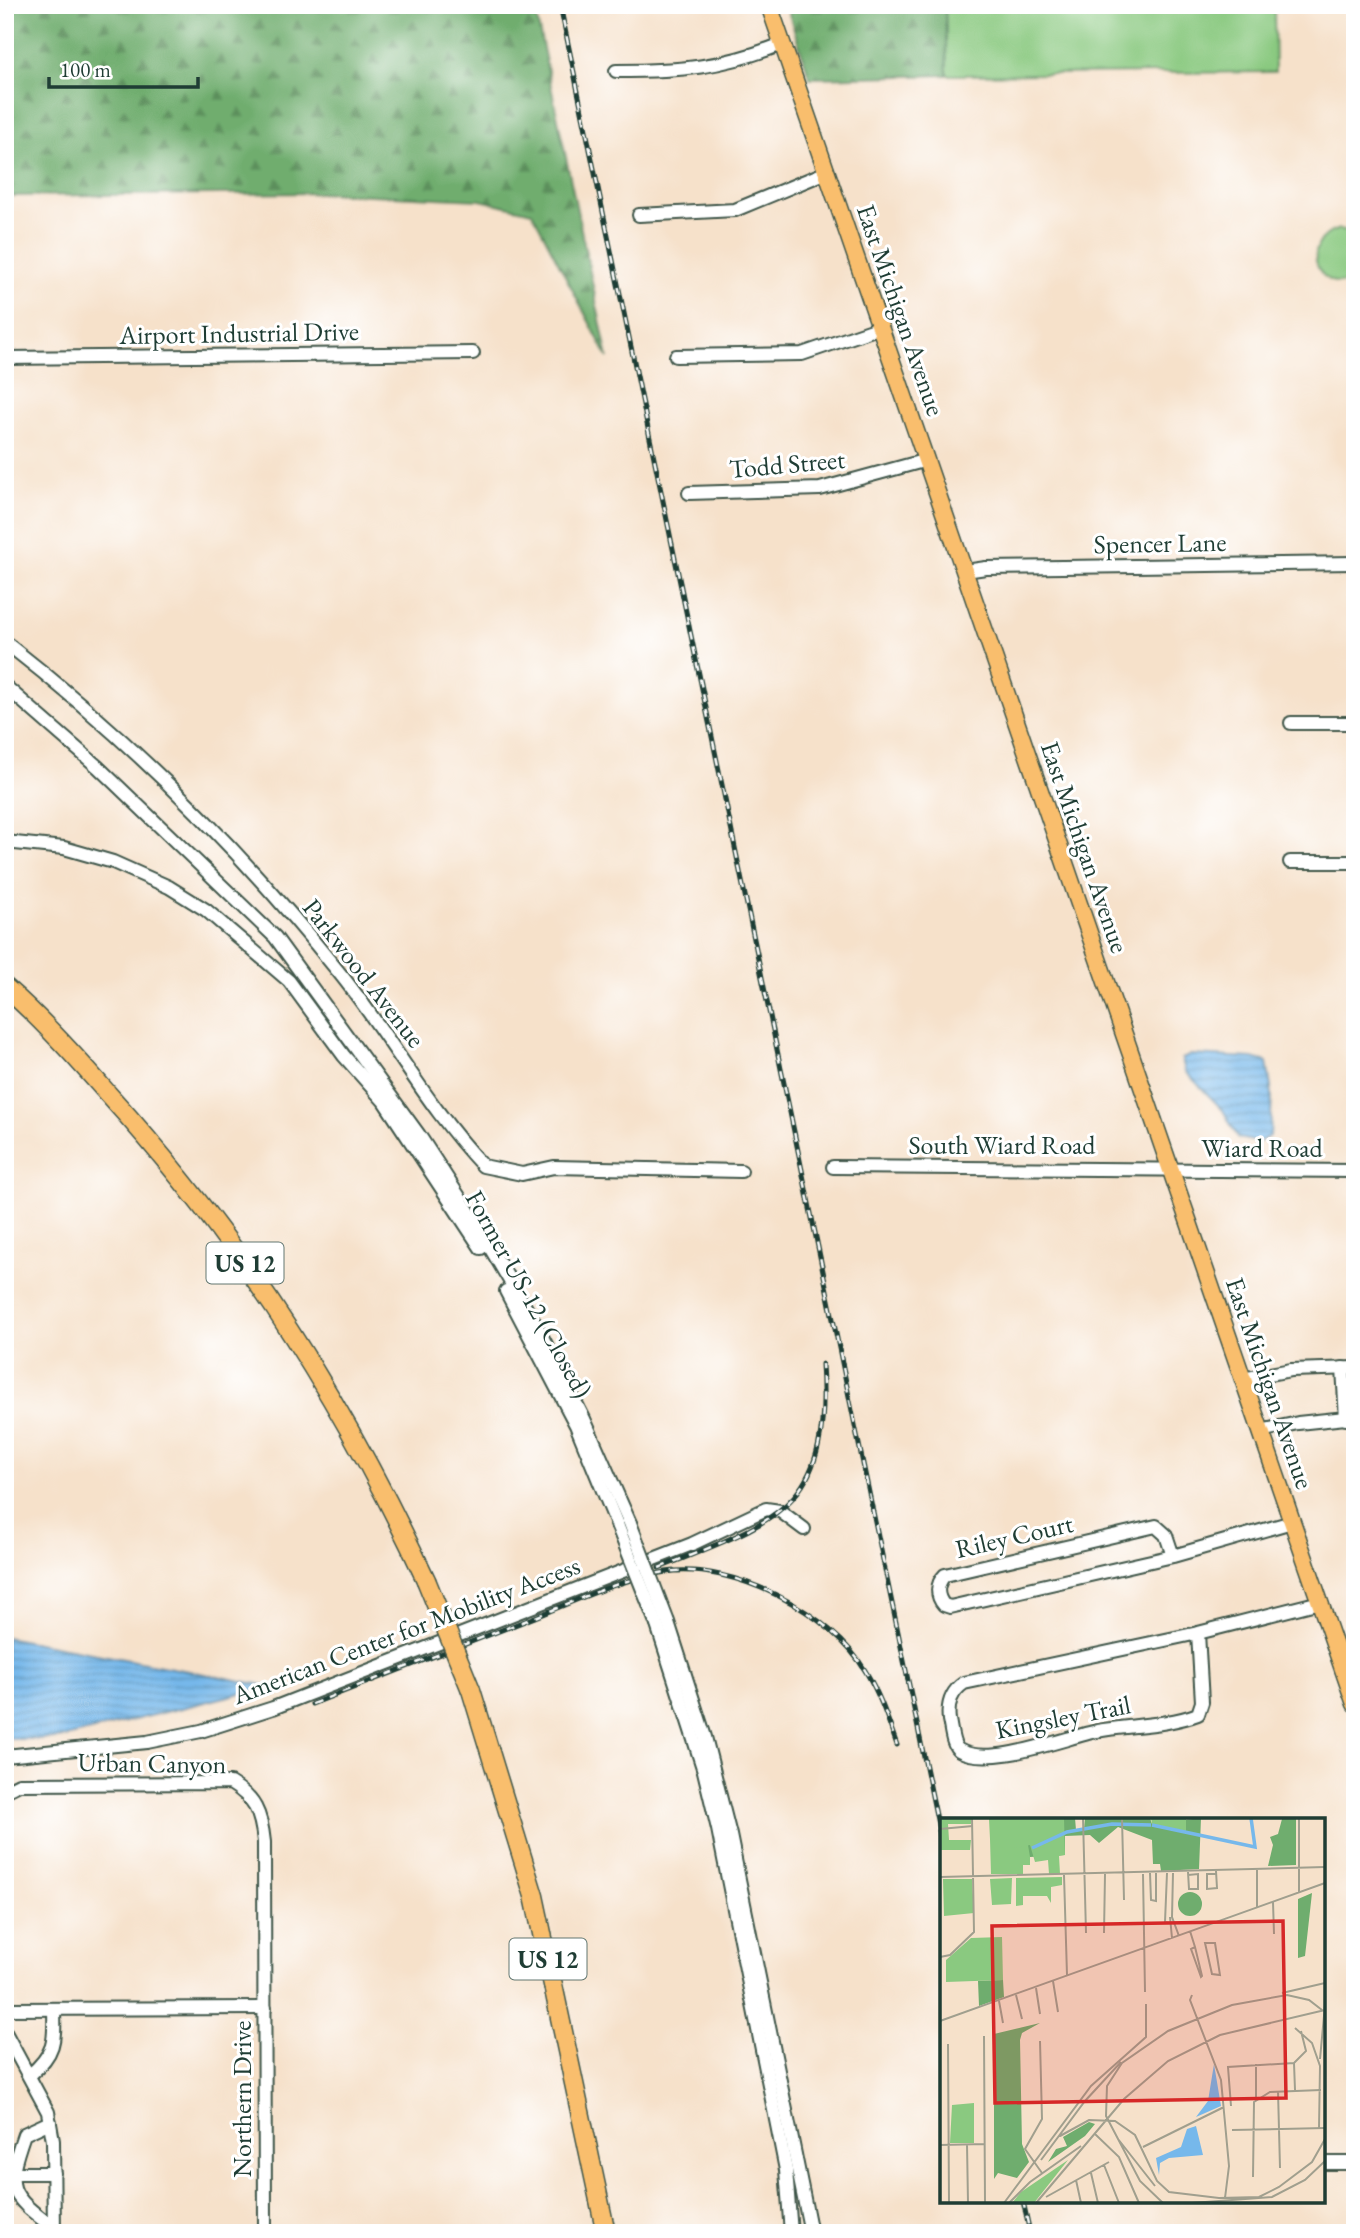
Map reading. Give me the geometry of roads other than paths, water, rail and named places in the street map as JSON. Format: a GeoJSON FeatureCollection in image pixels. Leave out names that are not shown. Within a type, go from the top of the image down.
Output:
{"type":"FeatureCollection","features":[{"type":"Feature","properties":{"kind":"highway","name":"US 12"},"geometry":{"type":"LineString","coordinates":[[5,987],[141,1130],[245,1263],[296,1337],[343,1416],[393,1510],[426,1580],[471,1690],[534,1896],[606,2233]]}},
{"type":"Feature","properties":{"kind":"main road","name":"East Michigan Avenue"},"geometry":{"type":"LineString","coordinates":[[769,5],[1355,1704]]}},
{"type":"Feature","properties":{"kind":"street"},"geometry":{"type":"LineString","coordinates":[[616,71],[679,72],[722,64],[782,44]]}},
{"type":"Feature","properties":{"kind":"street"},"geometry":{"type":"LineString","coordinates":[[639,215],[735,210],[827,172]]}},
{"type":"Feature","properties":{"kind":"street"},"geometry":{"type":"LineString","coordinates":[[676,356],[802,354],[881,327]]}},
{"type":"Feature","properties":{"kind":"street","name":"Airport Industrial Drive"},"geometry":{"type":"LineString","coordinates":[[5,358],[473,353]]}},
{"type":"Feature","properties":{"kind":"street","name":"Todd Street"},"geometry":{"type":"LineString","coordinates":[[688,493],[820,489],[927,460]]}},
{"type":"Feature","properties":{"kind":"street","name":"Spencer Lane"},"geometry":{"type":"LineString","coordinates":[[965,571],[986,568],[1355,563]]}},
{"type":"Feature","properties":{"kind":"street","name":"Parkwood Avenue"},"geometry":{"type":"LineString","coordinates":[[5,642],[116,736],[270,892],[338,970],[469,1151],[483,1166],[522,1174],[554,1167],[741,1171]]}},
{"type":"Feature","properties":{"kind":"street"},"geometry":{"type":"LineString","coordinates":[[5,686],[98,767],[275,937],[412,1125],[469,1212],[536,1325],[584,1419],[705,1737],[730,1835],[811,2233]]}},
{"type":"Feature","properties":{"kind":"street"},"geometry":{"type":"LineString","coordinates":[[1291,723],[1355,723]]}},
{"type":"Feature","properties":{"kind":"street","name":"Former US-12 (Closed)"},"geometry":{"type":"LineString","coordinates":[[5,842],[64,848],[113,862],[169,887],[205,910],[289,981],[344,1056],[378,1094],[469,1228],[533,1339],[624,1525]]}},
{"type":"Feature","properties":{"kind":"street"},"geometry":{"type":"LineString","coordinates":[[1290,862],[1355,862]]}},
{"type":"Feature","properties":{"kind":"street","name":"South Wiard Road"},"geometry":{"type":"LineString","coordinates":[[833,1167],[1147,1167],[1170,1171]]}},
{"type":"Feature","properties":{"kind":"street","name":"Wiard Road"},"geometry":{"type":"LineString","coordinates":[[1170,1171],[1355,1171]]}},
{"type":"Feature","properties":{"kind":"street"},"geometry":{"type":"LineString","coordinates":[[1242,1379],[1291,1370],[1349,1368],[1351,1418],[1298,1423],[1260,1432]]}},
{"type":"Feature","properties":{"kind":"street","name":"American Center for Mobility Access"},"geometry":{"type":"LineString","coordinates":[[5,1756],[147,1742],[201,1731],[273,1708],[692,1544],[765,1509],[780,1511],[804,1529]]}},
{"type":"Feature","properties":{"kind":"street","name":"Riley Court"},"geometry":{"type":"LineString","coordinates":[[1173,1556],[1166,1535],[1156,1526],[945,1575],[940,1580],[939,1595],[944,1605],[950,1607],[1173,1556],[1292,1522]]}},
{"type":"Feature","properties":{"kind":"street","name":"Kingsley Trail"},"geometry":{"type":"LineString","coordinates":[[1198,1633],[1202,1702],[1198,1714],[1096,1732],[1020,1752],[991,1755],[960,1750],[955,1745],[948,1716],[950,1698],[954,1690],[964,1683],[1198,1633],[1320,1602]]}},
{"type":"Feature","properties":{"kind":"street"},"geometry":{"type":"LineString","coordinates":[[662,1623],[718,1829],[786,2170],[791,2233]]}},
{"type":"Feature","properties":{"kind":"street","name":"Urban Canyon"},"geometry":{"type":"LineString","coordinates":[[5,1791],[19,1784],[230,1783],[243,1791],[261,1815],[265,2008]]}},
{"type":"Feature","properties":{"kind":"street","name":"Northern Drive"},"geometry":{"type":"LineString","coordinates":[[5,2009],[265,2008],[265,2233]]}},
{"type":"Feature","properties":{"kind":"street"},"geometry":{"type":"LineString","coordinates":[[30,2075],[45,2062],[53,2048],[54,2010]]}},
{"type":"Feature","properties":{"kind":"street"},"geometry":{"type":"LineString","coordinates":[[5,2032],[48,2112],[54,2173],[54,2230]]}},
{"type":"Feature","properties":{"kind":"street"},"geometry":{"type":"LineString","coordinates":[[50,2122],[24,2134],[8,2173],[21,2203],[54,2230]]}},
{"type":"Feature","properties":{"kind":"street"},"geometry":{"type":"LineString","coordinates":[[1325,2163],[1355,2163]]}},
{"type":"Feature","properties":{"kind":"street"},"geometry":{"type":"LineString","coordinates":[[8,2173],[54,2173]]}},
{"type":"Feature","properties":{"kind":"water"},"geometry":{"type":"Polygon","coordinates":[[[1191,1055],[1253,1058],[1267,1062],[1272,1094],[1270,1136],[1258,1142],[1238,1138],[1223,1110],[1185,1071],[1182,1059],[1191,1055]]]}},
{"type":"Feature","properties":{"kind":"water"},"geometry":{"type":"Polygon","coordinates":[[[5,1637],[269,1686],[58,1739],[5,1739],[5,1637]]]}},
{"type":"Feature","properties":{"kind":"railway"},"geometry":{"type":"LineString","coordinates":[[560,5],[940,1834]]}},
{"type":"Feature","properties":{"kind":"railway"},"geometry":{"type":"LineString","coordinates":[[659,1568],[765,1521],[788,1502],[806,1480],[817,1450],[823,1412],[822,1364]]}},
{"type":"Feature","properties":{"kind":"railway"},"geometry":{"type":"LineString","coordinates":[[312,1704],[614,1585],[648,1575],[693,1571],[721,1575],[779,1596],[830,1630],[850,1650],[866,1672],[880,1699],[897,1745]]}},
{"type":"Feature","properties":{"kind":"railway"},"geometry":{"type":"LineString","coordinates":[[1023,2203],[1030,2233]]}}]}
